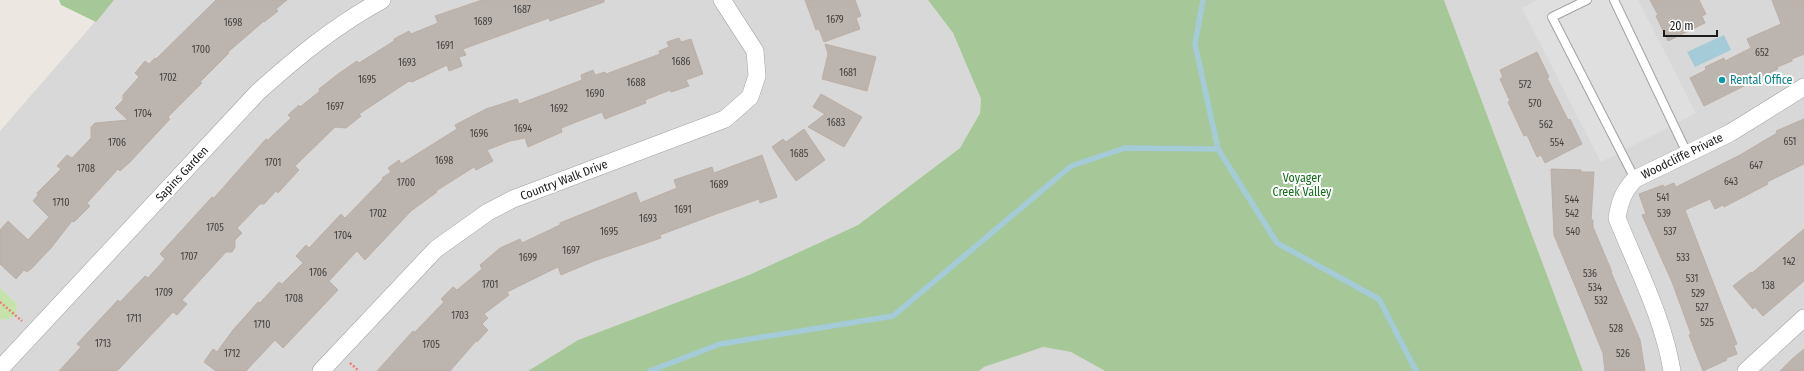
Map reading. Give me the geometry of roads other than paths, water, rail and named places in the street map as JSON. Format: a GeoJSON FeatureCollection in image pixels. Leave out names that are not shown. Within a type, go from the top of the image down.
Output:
{"type":"FeatureCollection","features":[{"type":"Feature","properties":{"kind":"street","name":"Sapins Garden"},"geometry":{"type":"LineString","coordinates":[[0,369],[258,92],[304,51],[360,12],[382,0]]}},
{"type":"Feature","properties":{"kind":"street","name":"Country Walk Drive"},"geometry":{"type":"LineString","coordinates":[[321,371],[436,249],[488,212],[513,199],[725,119],[736,110],[750,97],[757,76],[755,51],[722,0]]}},
{"type":"Feature","properties":{"kind":"street","name":"Woodcliffe Private"},"geometry":{"type":"LineString","coordinates":[[1672,371],[1660,322],[1618,218],[1620,203],[1625,189],[1635,178],[1746,124],[1771,106],[1804,87]]}},
{"type":"Feature","properties":{"kind":"street"},"geometry":{"type":"LineString","coordinates":[[1746,371],[1804,318]]}},
{"type":"Feature","properties":{"kind":"lane"},"geometry":{"type":"LineString","coordinates":[[1587,0],[1552,17],[1635,178]]}},
{"type":"Feature","properties":{"kind":"lane"},"geometry":{"type":"LineString","coordinates":[[1614,0],[1687,153]]}},
{"type":"Feature","properties":{"kind":"water"},"geometry":{"type":"Polygon","coordinates":[[[1724,35],[1731,50],[1695,67],[1687,52],[1724,35]]]}},
{"type":"Feature","properties":{"kind":"waterway"},"geometry":{"type":"LineString","coordinates":[[1203,0],[1195,44],[1218,149],[1277,243],[1379,299],[1416,371]]}},
{"type":"Feature","properties":{"kind":"waterway"},"geometry":{"type":"LineString","coordinates":[[650,371],[720,344],[893,316],[1071,166],[1125,148],[1218,149]]}},
{"type":"Feature","properties":{"kind":"place","name":"Rental Office"},"geometry":{"type":"Point","coordinates":[1722,80]}},
{"type":"Feature","properties":{"kind":"park label","name":"Voyager Creek Valley"},"geometry":{"type":"Point","coordinates":[1302,185]}}]}
